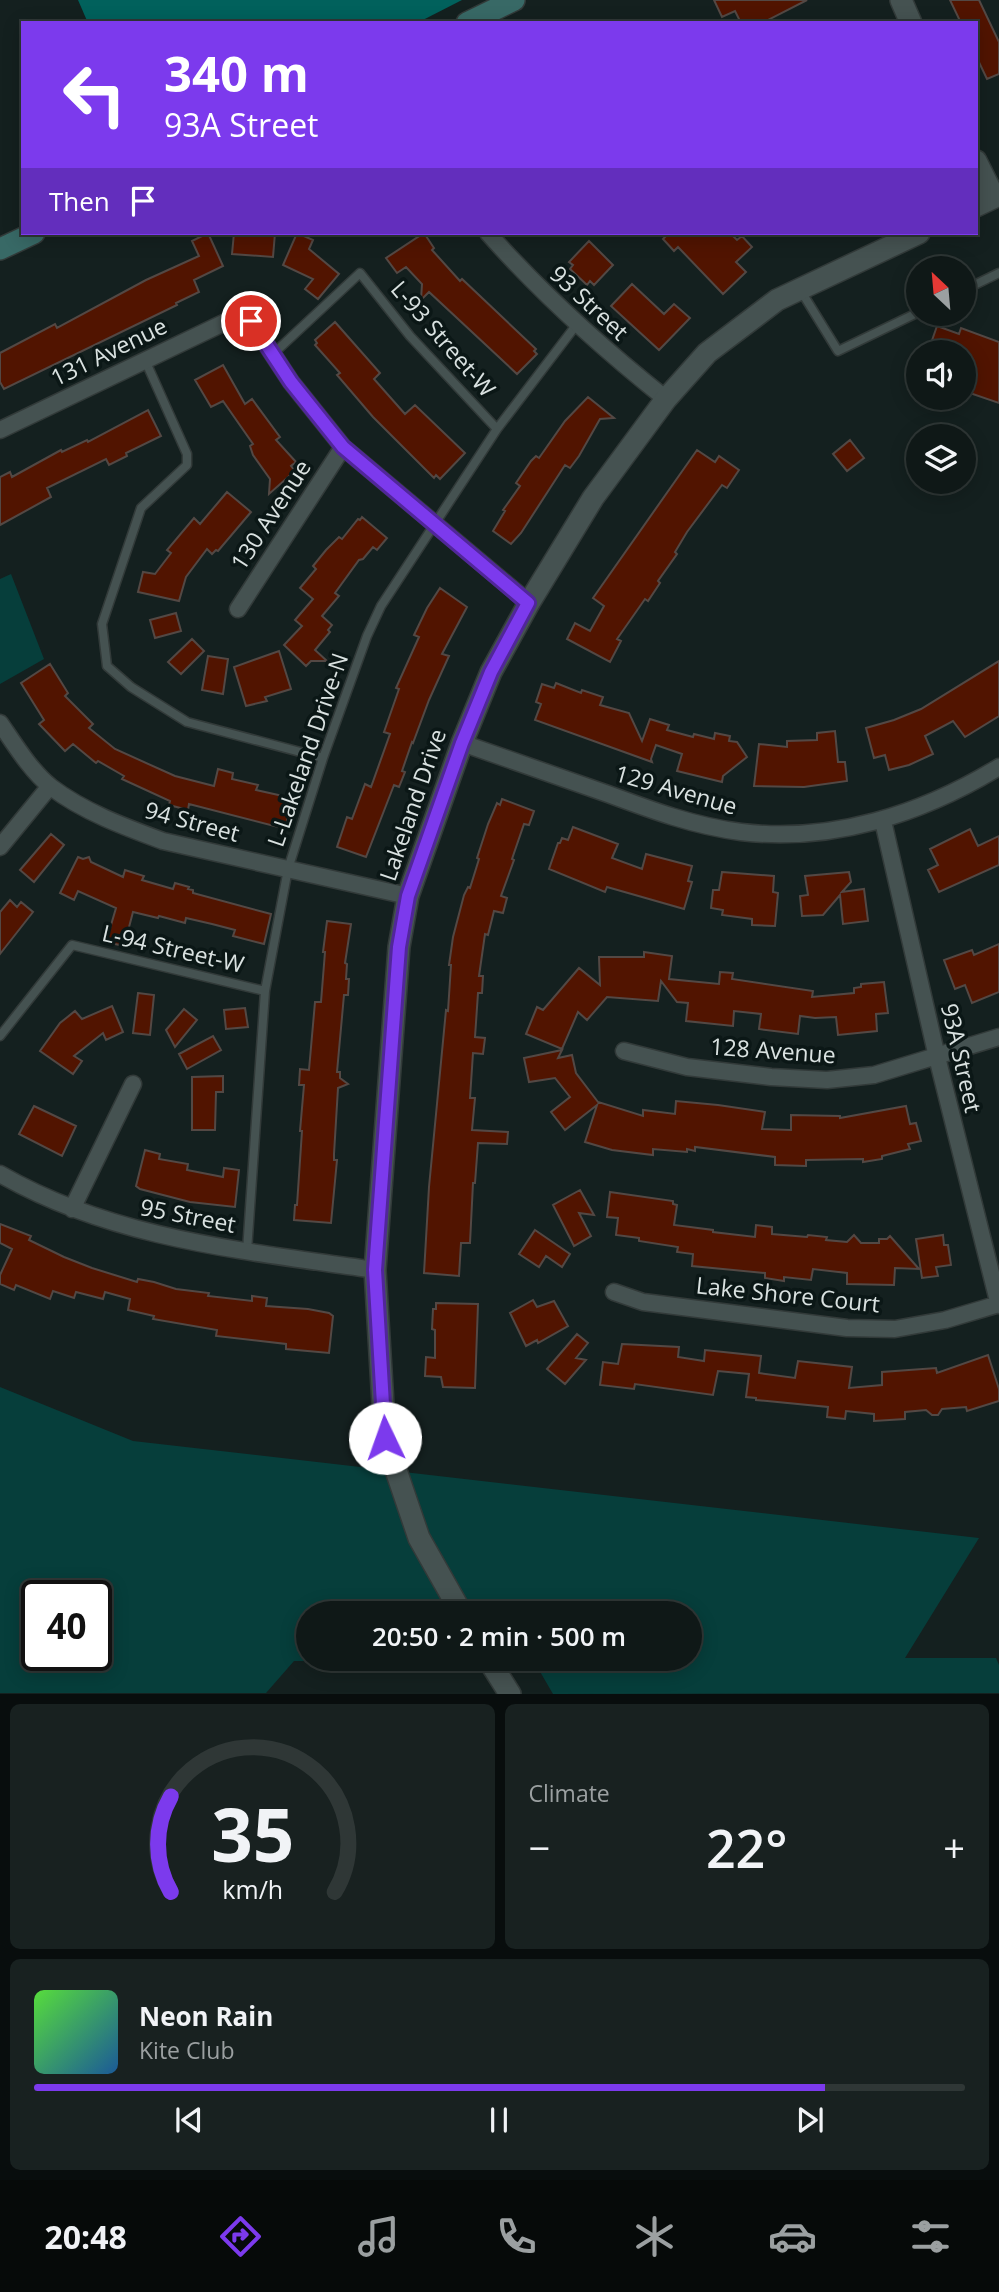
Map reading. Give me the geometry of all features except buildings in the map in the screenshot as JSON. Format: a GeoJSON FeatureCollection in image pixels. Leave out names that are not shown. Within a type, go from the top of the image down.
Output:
{"type":"FeatureCollection","features":[{"type":"Feature","properties":{"kind":"main road"},"geometry":{"type":"LineString","coordinates":[[471,21],[514,0]]}},
{"type":"Feature","properties":{"kind":"main road"},"geometry":{"type":"LineString","coordinates":[[0,249],[30,235]]}},
{"type":"Feature","properties":{"kind":"street"},"geometry":{"type":"LineString","coordinates":[[901,0],[910,21]]}},
{"type":"Feature","properties":{"kind":"street"},"geometry":{"type":"LineString","coordinates":[[978,166],[990,199]]}},
{"type":"Feature","properties":{"kind":"street","name":"93 Street"},"geometry":{"type":"LineString","coordinates":[[490,235],[608,353],[666,399]]}},
{"type":"Feature","properties":{"kind":"street","name":"Lakeland Drive"},"geometry":{"type":"LineString","coordinates":[[455,1601],[419,1538],[385,1438],[375,1270],[399,947],[408,896],[462,743],[491,672],[528,603],[593,498],[666,399],[707,353],[776,300],[915,235]]}},
{"type":"Feature","properties":{"kind":"street","name":"131 Avenue"},"geometry":{"type":"LineString","coordinates":[[0,430],[238,316],[251,321],[273,354]]}},
{"type":"Feature","properties":{"kind":"street"},"geometry":{"type":"LineString","coordinates":[[273,354],[291,382],[343,447],[528,603]]}},
{"type":"Feature","properties":{"kind":"street","name":"130 Avenue"},"geometry":{"type":"LineString","coordinates":[[238,609],[343,447]]}},
{"type":"Feature","properties":{"kind":"street","name":"94 Street"},"geometry":{"type":"LineString","coordinates":[[0,723],[25,758],[50,786],[95,813],[163,841],[408,896]]}},
{"type":"Feature","properties":{"kind":"street","name":"129 Avenue"},"geometry":{"type":"LineString","coordinates":[[462,743],[677,819],[715,827],[776,834],[883,821],[953,793],[999,767]]}},
{"type":"Feature","properties":{"kind":"street"},"geometry":{"type":"LineString","coordinates":[[0,847],[50,786]]}},
{"type":"Feature","properties":{"kind":"street","name":"93A Street"},"geometry":{"type":"LineString","coordinates":[[883,821],[937,1057],[999,1304]]}},
{"type":"Feature","properties":{"kind":"street","name":"128 Avenue"},"geometry":{"type":"LineString","coordinates":[[624,1051],[687,1067],[771,1077],[827,1080],[874,1076],[999,1037]]}},
{"type":"Feature","properties":{"kind":"street"},"geometry":{"type":"LineString","coordinates":[[72,1209],[133,1084]]}},
{"type":"Feature","properties":{"kind":"street","name":"95 Street"},"geometry":{"type":"LineString","coordinates":[[0,1174],[72,1209],[133,1229],[191,1242],[375,1270]]}},
{"type":"Feature","properties":{"kind":"street","name":"Lake Shore Court"},"geometry":{"type":"LineString","coordinates":[[614,1292],[643,1302],[847,1328],[895,1329],[945,1320],[999,1304]]}},
{"type":"Feature","properties":{"kind":"street"},"geometry":{"type":"LineString","coordinates":[[496,1671],[510,1693]]}},
{"type":"Feature","properties":{"kind":"lane","name":"L-93 Street-W"},"geometry":{"type":"LineString","coordinates":[[273,354],[360,273],[411,336],[497,429]]}},
{"type":"Feature","properties":{"kind":"lane"},"geometry":{"type":"LineString","coordinates":[[976,284],[999,273]]}},
{"type":"Feature","properties":{"kind":"lane"},"geometry":{"type":"LineString","coordinates":[[800,289],[838,351],[906,318]]}},
{"type":"Feature","properties":{"kind":"lane","name":"L-Lakeland Drive-N"},"geometry":{"type":"LineString","coordinates":[[247,1251],[265,990],[288,869],[323,758],[367,636],[381,606],[497,429],[578,324]]}},
{"type":"Feature","properties":{"kind":"lane"},"geometry":{"type":"LineString","coordinates":[[145,360],[187,454],[187,465],[141,508],[102,624],[107,666],[131,687],[187,722],[323,758]]}},
{"type":"Feature","properties":{"kind":"lane","name":"L-94 Street-W"},"geometry":{"type":"LineString","coordinates":[[0,1035],[72,945],[265,990]]}},
{"type":"Feature","properties":{"kind":"shaded area"},"geometry":{"type":"Polygon","coordinates":[[[78,0],[462,0],[421,21],[87,21],[78,0]]]}},
{"type":"Feature","properties":{"kind":"shaded area"},"geometry":{"type":"Polygon","coordinates":[[[11,574],[44,659],[0,684],[0,579],[11,574]]]}},
{"type":"Feature","properties":{"kind":"shaded area"},"geometry":{"type":"Polygon","coordinates":[[[0,1387],[133,1441],[979,1538],[905,1658],[996,1658],[999,1665],[999,1693],[553,1694],[540,1671],[702,1671],[702,1601],[296,1601],[296,1661],[266,1693],[0,1693],[0,1387]]]}},
{"type":"Feature","properties":{"kind":"route"},"geometry":{"type":"LineString","coordinates":[[251,321],[291,382],[343,447],[528,603],[491,672],[462,743],[408,896],[399,947],[375,1270],[385,1438]]}}]}
